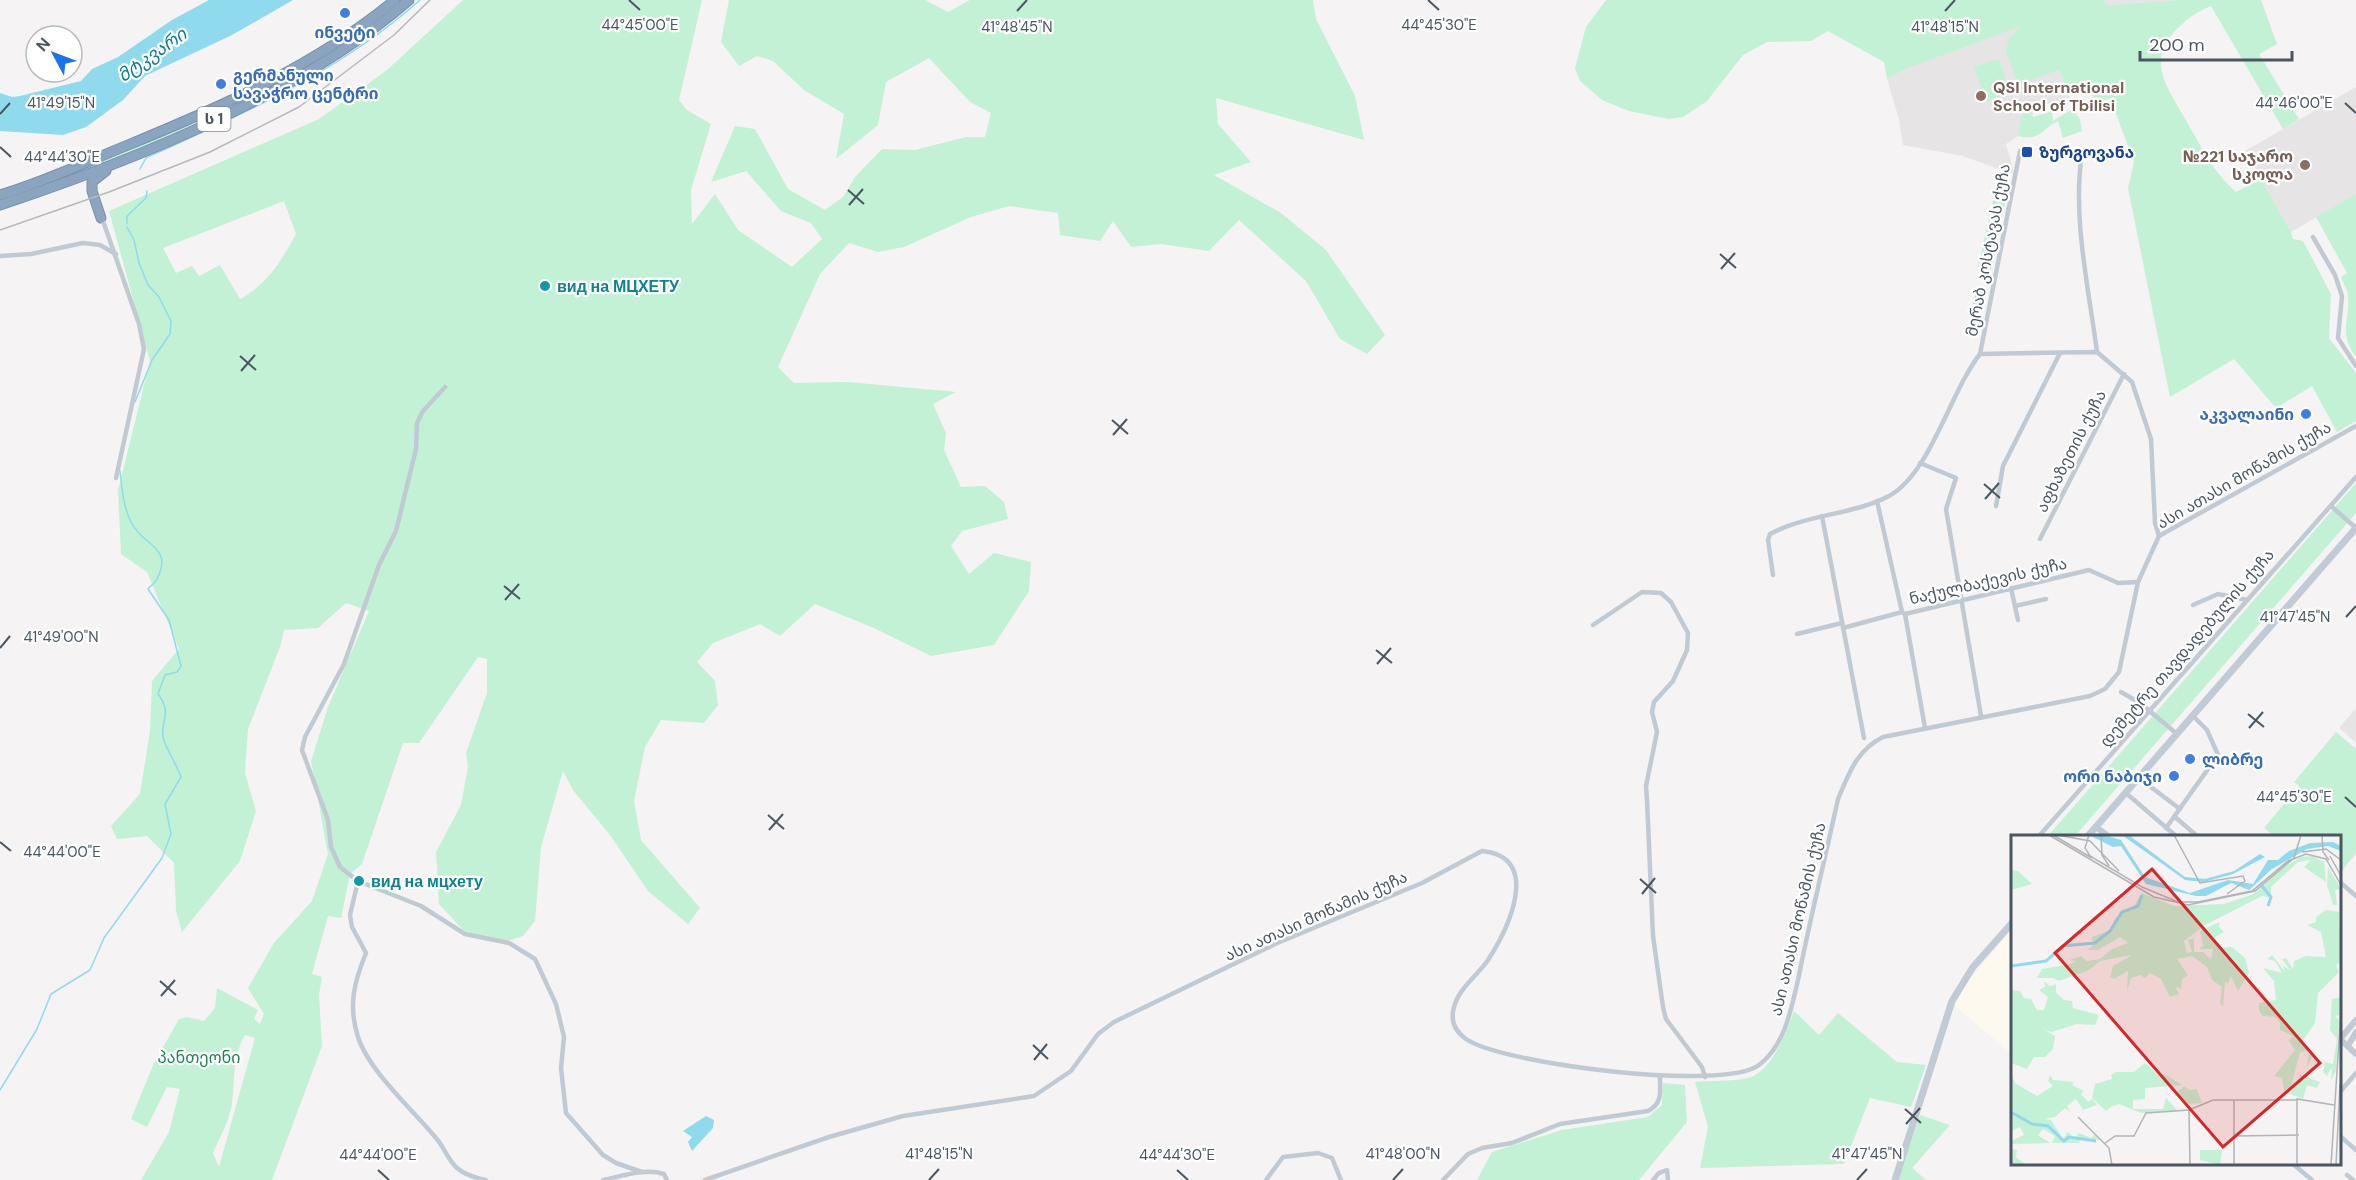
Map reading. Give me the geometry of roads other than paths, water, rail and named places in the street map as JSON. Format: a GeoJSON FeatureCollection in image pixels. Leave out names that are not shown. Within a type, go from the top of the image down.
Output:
{"type":"FeatureCollection","features":[{"type":"Feature","properties":{"kind":"highway","name":"ს 1"},"geometry":{"type":"LineString","coordinates":[[0,195],[74,167],[254,91],[332,46],[395,0]]}},
{"type":"Feature","properties":{"kind":"highway","name":"ს 1"},"geometry":{"type":"LineString","coordinates":[[0,205],[67,182],[240,108],[344,50],[409,0]]}},
{"type":"Feature","properties":{"kind":"highway"},"geometry":{"type":"LineString","coordinates":[[101,218],[92,191],[95,178],[118,166],[125,158]]}},
{"type":"Feature","properties":{"kind":"highway"},"geometry":{"type":"LineString","coordinates":[[67,182],[82,183],[92,191]]}},
{"type":"Feature","properties":{"kind":"main road"},"geometry":{"type":"LineString","coordinates":[[2090,835],[2356,528]]}},
{"type":"Feature","properties":{"kind":"main road"},"geometry":{"type":"LineString","coordinates":[[1895,1180],[1952,1001],[1973,968],[2011,927]]}},
{"type":"Feature","properties":{"kind":"street","name":"მერაბ კოსტავას ქუჩა"},"geometry":{"type":"LineString","coordinates":[[1980,354],[2020,151]]}},
{"type":"Feature","properties":{"kind":"street"},"geometry":{"type":"LineString","coordinates":[[2082,154],[2078,177],[2080,210],[2097,352]]}},
{"type":"Feature","properties":{"kind":"street"},"geometry":{"type":"LineString","coordinates":[[101,218],[116,254],[139,324],[144,349],[116,478]]}},
{"type":"Feature","properties":{"kind":"street"},"geometry":{"type":"LineString","coordinates":[[2313,237],[2335,275],[2342,296],[2338,338],[2341,346],[2356,366]]}},
{"type":"Feature","properties":{"kind":"street"},"geometry":{"type":"LineString","coordinates":[[0,256],[31,254],[83,243],[100,245],[116,254]]}},
{"type":"Feature","properties":{"kind":"street"},"geometry":{"type":"LineString","coordinates":[[1773,575],[1768,540],[1770,534],[1822,516],[1877,501],[1896,492],[1915,473],[1965,374],[1980,354],[2097,352],[2132,382],[2151,439],[2155,523],[2159,536]]}},
{"type":"Feature","properties":{"kind":"street"},"geometry":{"type":"LineString","coordinates":[[1996,506],[2003,466],[2060,353]]}},
{"type":"Feature","properties":{"kind":"street","name":"აფხაზეთის ქუჩა"},"geometry":{"type":"LineString","coordinates":[[2040,539],[2124,375]]}},
{"type":"Feature","properties":{"kind":"street"},"geometry":{"type":"LineString","coordinates":[[445,387],[423,411],[417,423],[416,449],[396,531],[379,565],[344,664],[305,737],[302,750],[328,820],[335,859],[340,867],[358,881],[422,906],[465,934],[509,943],[535,959],[556,1004],[564,1037],[561,1068],[566,1113],[603,1155],[616,1163],[642,1172]]}},
{"type":"Feature","properties":{"kind":"street","name":"ასი ათასი მოწამის ქუჩა"},"geometry":{"type":"LineString","coordinates":[[705,1180],[829,1137],[893,1119],[1034,1096],[1071,1071],[1098,1034],[1114,1022],[1275,944],[1422,883],[1482,851],[1498,854],[1513,867],[1517,889],[1492,953],[1457,999],[1452,1019],[1458,1032],[1475,1044],[1503,1051],[1583,1067],[1660,1076],[1705,1077],[1736,1073],[1758,1065],[1779,1040],[1790,1017],[1838,799],[1851,769],[1869,744],[1883,737],[2090,696],[2104,689],[2113,681],[2122,664],[2138,582],[2159,536],[2356,426]]}},
{"type":"Feature","properties":{"kind":"street"},"geometry":{"type":"LineString","coordinates":[[1920,463],[1956,478],[1946,509],[1981,716]]}},
{"type":"Feature","properties":{"kind":"street","name":"დემეტრე თავდადებულის ქუჩა"},"geometry":{"type":"LineString","coordinates":[[2041,835],[2356,477]]}},
{"type":"Feature","properties":{"kind":"street"},"geometry":{"type":"LineString","coordinates":[[1877,501],[1903,613],[1925,728]]}},
{"type":"Feature","properties":{"kind":"street"},"geometry":{"type":"LineString","coordinates":[[2331,506],[2356,528]]}},
{"type":"Feature","properties":{"kind":"street"},"geometry":{"type":"LineString","coordinates":[[1822,516],[1864,738]]}},
{"type":"Feature","properties":{"kind":"street","name":"ნაქულბაქევის ქუჩა"},"geometry":{"type":"LineString","coordinates":[[1797,634],[1903,613],[2089,570],[2118,583],[2138,582]]}},
{"type":"Feature","properties":{"kind":"street"},"geometry":{"type":"LineString","coordinates":[[2011,588],[2018,620]]}},
{"type":"Feature","properties":{"kind":"street"},"geometry":{"type":"LineString","coordinates":[[1593,625],[1642,592],[1661,593],[1671,602],[1688,633],[1687,650],[1673,681],[1654,702],[1652,712],[1657,732],[1646,793],[1653,936],[1663,1007],[1666,1019],[1702,1067],[1705,1077]]}},
{"type":"Feature","properties":{"kind":"street"},"geometry":{"type":"LineString","coordinates":[[2193,605],[2218,594],[2247,600]]}},
{"type":"Feature","properties":{"kind":"street"},"geometry":{"type":"LineString","coordinates":[[2015,606],[2046,599]]}},
{"type":"Feature","properties":{"kind":"street"},"geometry":{"type":"LineString","coordinates":[[2121,692],[2150,711],[2177,734]]}},
{"type":"Feature","properties":{"kind":"street"},"geometry":{"type":"LineString","coordinates":[[2166,828],[2218,755],[2207,730],[2193,716]]}},
{"type":"Feature","properties":{"kind":"street"},"geometry":{"type":"LineString","coordinates":[[2139,778],[2180,809]]}},
{"type":"Feature","properties":{"kind":"street"},"geometry":{"type":"LineString","coordinates":[[2126,793],[2174,835]]}},
{"type":"Feature","properties":{"kind":"street"},"geometry":{"type":"LineString","coordinates":[[2175,817],[2195,835]]}},
{"type":"Feature","properties":{"kind":"street"},"geometry":{"type":"LineString","coordinates":[[2096,827],[2106,835]]}},
{"type":"Feature","properties":{"kind":"street"},"geometry":{"type":"LineString","coordinates":[[358,881],[350,915],[352,927],[366,953],[352,990],[351,1004],[357,1037],[363,1050],[404,1106],[435,1136],[453,1163],[466,1173],[486,1180]]}},
{"type":"Feature","properties":{"kind":"street"},"geometry":{"type":"LineString","coordinates":[[2341,883],[2356,896]]}},
{"type":"Feature","properties":{"kind":"street"},"geometry":{"type":"LineString","coordinates":[[2341,1038],[2356,1020]]}},
{"type":"Feature","properties":{"kind":"street"},"geometry":{"type":"LineString","coordinates":[[2348,1046],[2356,1032]]}},
{"type":"Feature","properties":{"kind":"street"},"geometry":{"type":"LineString","coordinates":[[2341,1040],[2356,1054]]}},
{"type":"Feature","properties":{"kind":"street"},"geometry":{"type":"LineString","coordinates":[[2341,1091],[2356,1073]]}},
{"type":"Feature","properties":{"kind":"street"},"geometry":{"type":"LineString","coordinates":[[1443,1180],[1468,1154],[1482,1148],[1512,1143],[1560,1124],[1648,1111],[1657,1106],[1660,1097],[1660,1076]]}},
{"type":"Feature","properties":{"kind":"street"},"geometry":{"type":"LineString","coordinates":[[2341,1137],[2356,1150]]}},
{"type":"Feature","properties":{"kind":"street"},"geometry":{"type":"LineString","coordinates":[[1266,1180],[1279,1159],[1318,1153],[1332,1158],[1341,1180]]}},
{"type":"Feature","properties":{"kind":"street"},"geometry":{"type":"LineString","coordinates":[[2294,1165],[2312,1180]]}},
{"type":"Feature","properties":{"kind":"street"},"geometry":{"type":"LineString","coordinates":[[1653,1180],[1659,1173],[1667,1170],[1668,1180]]}},
{"type":"Feature","properties":{"kind":"street"},"geometry":{"type":"LineString","coordinates":[[603,1180],[642,1172],[664,1174],[667,1180]]}},
{"type":"Feature","properties":{"kind":"street"},"geometry":{"type":"LineString","coordinates":[[2347,1175],[2353,1180]]}},
{"type":"Feature","properties":{"kind":"water","name":"მტკვარი"},"geometry":{"type":"Polygon","coordinates":[[[209,0],[293,0],[232,35],[145,76],[123,100],[86,127],[63,135],[0,131],[0,93],[12,97],[69,84],[84,84],[84,78],[92,69],[118,57],[172,20],[209,0]]]}},
{"type":"Feature","properties":{"kind":"water"},"geometry":{"type":"Polygon","coordinates":[[[1977,287],[1985,289],[1981,305],[1973,304],[1977,287]]]}},
{"type":"Feature","properties":{"kind":"water"},"geometry":{"type":"Polygon","coordinates":[[[706,1116],[714,1120],[713,1128],[692,1151],[688,1142],[692,1137],[683,1131],[706,1116]]]}},
{"type":"Feature","properties":{"kind":"waterway"},"geometry":{"type":"LineString","coordinates":[[140,169],[146,158],[254,108],[324,70],[357,49],[420,0]]}},
{"type":"Feature","properties":{"kind":"waterway"},"geometry":{"type":"LineString","coordinates":[[127,223],[127,216],[146,198],[147,191]]}},
{"type":"Feature","properties":{"kind":"waterway"},"geometry":{"type":"LineString","coordinates":[[127,227],[134,240],[139,263],[148,285],[159,297],[171,321],[170,334],[152,360],[135,402]]}},
{"type":"Feature","properties":{"kind":"waterway"},"geometry":{"type":"LineString","coordinates":[[0,1090],[37,1029],[51,994],[90,970],[104,938],[162,858],[171,834],[165,804],[181,777],[164,741],[165,708],[158,694],[165,675],[177,672],[181,666],[169,620],[148,589],[157,579],[162,560],[155,547],[136,530],[128,516],[120,471]]}},
{"type":"Feature","properties":{"kind":"railway"},"geometry":{"type":"LineString","coordinates":[[0,230],[109,192],[210,152],[299,107],[394,35],[430,0]]}},
{"type":"Feature","properties":{"kind":"place","name":"ინვეტი"},"geometry":{"type":"Point","coordinates":[345,13]}},
{"type":"Feature","properties":{"kind":"place","name":"გერმანული სავაჭრო ცენტრი"},"geometry":{"type":"Point","coordinates":[221,84]}},
{"type":"Feature","properties":{"kind":"place","name":"QSI International School of Tbilisi"},"geometry":{"type":"Point","coordinates":[1981,96]}},
{"type":"Feature","properties":{"kind":"place","name":"ზურგოვანა"},"geometry":{"type":"Point","coordinates":[2027,152]}},
{"type":"Feature","properties":{"kind":"place","name":"№221 საჯარო სკოლა"},"geometry":{"type":"Point","coordinates":[2305,165]}},
{"type":"Feature","properties":{"kind":"place","name":"вид на МЦХЕТУ"},"geometry":{"type":"Point","coordinates":[545,286]}},
{"type":"Feature","properties":{"kind":"place","name":"აკვალაინი"},"geometry":{"type":"Point","coordinates":[2306,414]}},
{"type":"Feature","properties":{"kind":"place","name":"ლიბრე"},"geometry":{"type":"Point","coordinates":[2190,759]}},
{"type":"Feature","properties":{"kind":"place","name":"ორი ნაბიჯი"},"geometry":{"type":"Point","coordinates":[2174,776]}},
{"type":"Feature","properties":{"kind":"place","name":"вид на мцхету"},"geometry":{"type":"Point","coordinates":[359,881]}},
{"type":"Feature","properties":{"kind":"park label","name":"პანთეონი"},"geometry":{"type":"Point","coordinates":[199,1057]}}]}
